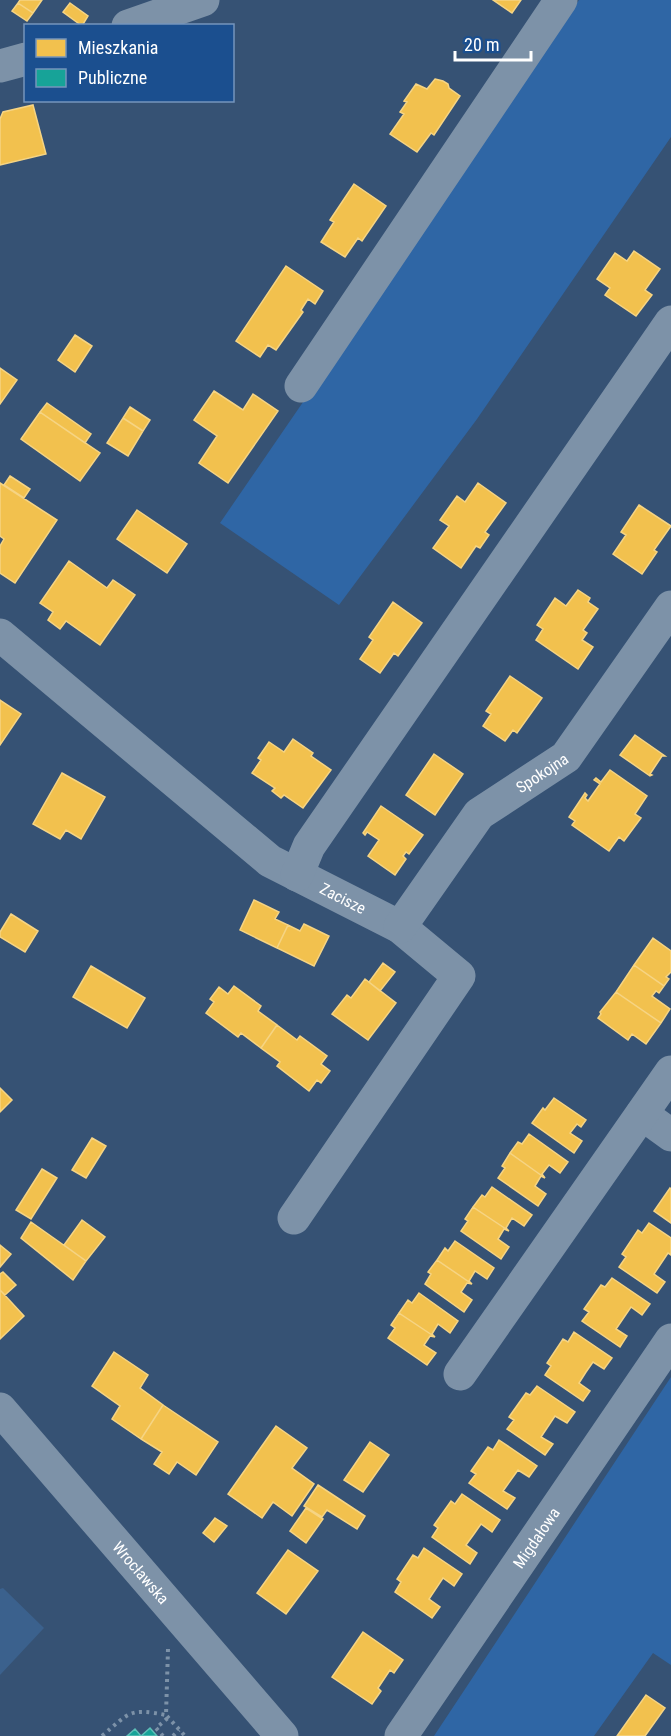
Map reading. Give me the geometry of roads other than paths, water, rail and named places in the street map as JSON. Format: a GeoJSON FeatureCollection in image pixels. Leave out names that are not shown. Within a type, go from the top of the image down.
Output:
{"type":"FeatureCollection","features":[{"type":"Feature","properties":{"kind":"street"},"geometry":{"type":"LineString","coordinates":[[134,24],[203,0]]}},
{"type":"Feature","properties":{"kind":"street"},"geometry":{"type":"LineString","coordinates":[[301,386],[561,0]]}},
{"type":"Feature","properties":{"kind":"street"},"geometry":{"type":"LineString","coordinates":[[0,66],[24,60]]}},
{"type":"Feature","properties":{"kind":"street"},"geometry":{"type":"LineString","coordinates":[[297,875],[309,846],[671,322]]}},
{"type":"Feature","properties":{"kind":"street","name":"Spokojna"},"geometry":{"type":"LineString","coordinates":[[400,927],[479,814],[566,757],[671,607]]}},
{"type":"Feature","properties":{"kind":"street","name":"Zacisze"},"geometry":{"type":"LineString","coordinates":[[0,635],[270,861],[400,927],[459,976],[294,1218]]}},
{"type":"Feature","properties":{"kind":"street"},"geometry":{"type":"LineString","coordinates":[[460,1374],[671,1072]]}},
{"type":"Feature","properties":{"kind":"street"},"geometry":{"type":"LineString","coordinates":[[642,1114],[671,1136]]}},
{"type":"Feature","properties":{"kind":"street","name":"Migdałowa"},"geometry":{"type":"LineString","coordinates":[[400,1736],[671,1340]]}},
{"type":"Feature","properties":{"kind":"street","name":"Wrocławska"},"geometry":{"type":"LineString","coordinates":[[0,1409],[282,1736]]}}]}
